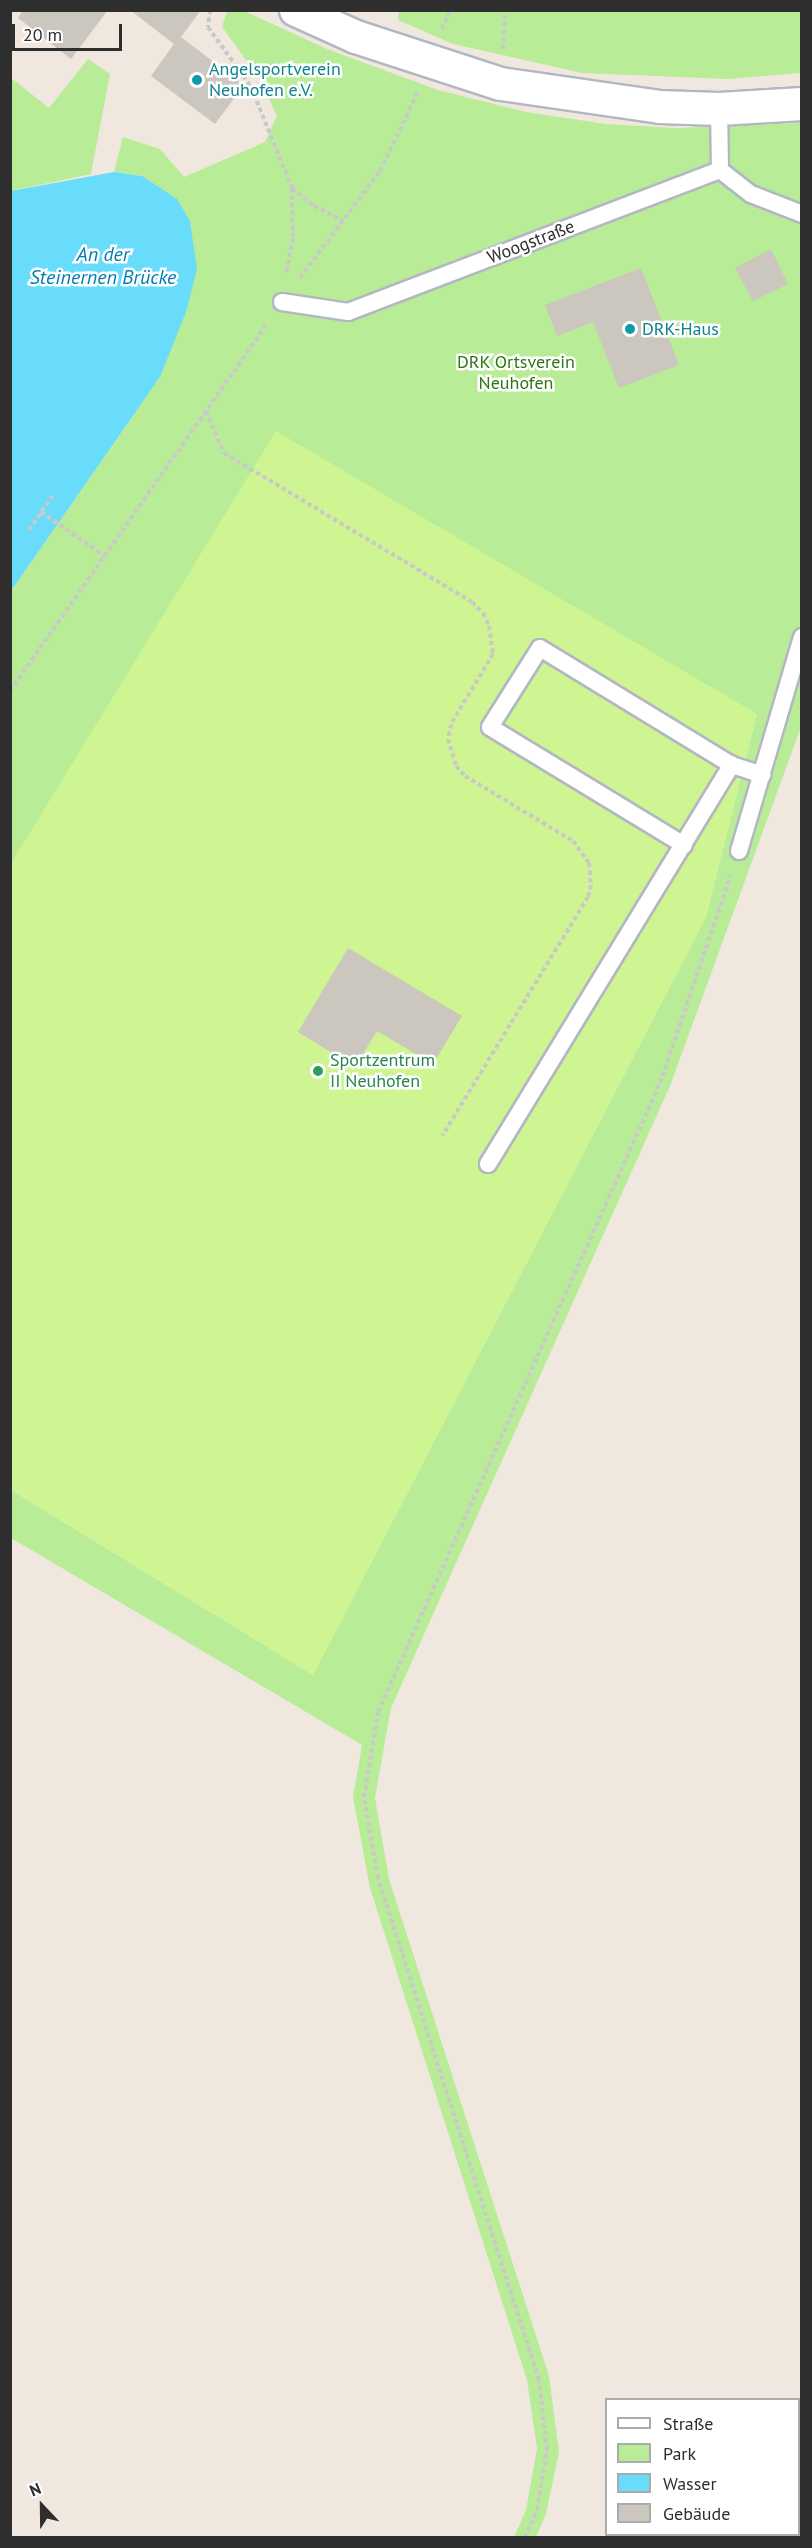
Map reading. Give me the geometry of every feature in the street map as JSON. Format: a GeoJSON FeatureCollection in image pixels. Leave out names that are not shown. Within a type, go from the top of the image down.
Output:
{"type":"FeatureCollection","features":[{"type":"Feature","properties":{"kind":"street"},"geometry":{"type":"LineString","coordinates":[[296,10],[356,37],[432,76],[501,84],[598,101],[719,109],[801,104]]}},
{"type":"Feature","properties":{"kind":"lane"},"geometry":{"type":"LineString","coordinates":[[719,109],[720,170],[751,194],[801,214]]}},
{"type":"Feature","properties":{"kind":"lane","name":"Woogstraße"},"geometry":{"type":"LineString","coordinates":[[282,302],[348,312],[720,170]]}},
{"type":"Feature","properties":{"kind":"lane"},"geometry":{"type":"LineString","coordinates":[[739,851],[801,637]]}},
{"type":"Feature","properties":{"kind":"lane"},"geometry":{"type":"LineString","coordinates":[[684,845],[490,727],[540,648],[732,765],[762,774]]}},
{"type":"Feature","properties":{"kind":"lane"},"geometry":{"type":"LineString","coordinates":[[488,1164],[732,765]]}},
{"type":"Feature","properties":{"kind":"path"},"geometry":{"type":"LineString","coordinates":[[210,10],[208,27],[251,87],[292,188],[293,238],[282,302]]}},
{"type":"Feature","properties":{"kind":"path"},"geometry":{"type":"LineString","coordinates":[[440,36],[450,10]]}},
{"type":"Feature","properties":{"kind":"path"},"geometry":{"type":"LineString","coordinates":[[10,691],[106,557],[282,302],[380,171],[432,76]]}},
{"type":"Feature","properties":{"kind":"path"},"geometry":{"type":"LineString","coordinates":[[292,188],[314,206],[344,220]]}},
{"type":"Feature","properties":{"kind":"path"},"geometry":{"type":"LineString","coordinates":[[206,411],[224,453],[472,602],[483,613],[489,626],[493,654],[451,724],[448,739],[456,766],[465,776],[573,841],[589,863],[588,897],[442,1136]]}},
{"type":"Feature","properties":{"kind":"path"},"geometry":{"type":"LineString","coordinates":[[28,530],[53,495]]}},
{"type":"Feature","properties":{"kind":"path"},"geometry":{"type":"LineString","coordinates":[[41,512],[106,557]]}},
{"type":"Feature","properties":{"kind":"path"},"geometry":{"type":"LineString","coordinates":[[525,2538],[537,2510],[547,2450],[539,2380],[378,1878],[364,1797],[378,1712],[660,1083],[739,851]]}},
{"type":"Feature","properties":{"kind":"green space"},"geometry":{"type":"Polygon","coordinates":[[[399,10],[801,11],[801,73],[728,79],[582,73],[453,44],[398,20],[399,10]]]}},
{"type":"Feature","properties":{"kind":"green space","name":"DRK Ortsverein Neuhofen"},"geometry":{"type":"Polygon","coordinates":[[[227,11],[244,11],[327,49],[438,90],[526,112],[606,124],[677,128],[801,123],[801,727],[670,1086],[391,1708],[375,1798],[389,1879],[549,2376],[559,2452],[546,2514],[536,2537],[514,2537],[526,2510],[537,2449],[527,2380],[370,1888],[353,1797],[362,1745],[11,1538],[11,1490],[313,1675],[706,917],[757,714],[11,865],[11,591],[160,377],[142,176],[114,172],[123,137],[160,149],[184,177],[265,142],[277,116],[261,81],[222,27],[227,11]]]}},
{"type":"Feature","properties":{"kind":"green space"},"geometry":{"type":"Polygon","coordinates":[[[88,59],[110,74],[91,174],[11,191],[10,77],[49,108],[88,59]]]}},
{"type":"Feature","properties":{"kind":"green space","name":"Sportzentrum II Neuhofen"},"geometry":{"type":"Polygon","coordinates":[[[276,431],[757,714],[706,917],[313,1675],[11,1490],[10,865],[276,431]]]}},
{"type":"Feature","properties":{"kind":"water","name":"An der Steinernen Brücke"},"geometry":{"type":"Polygon","coordinates":[[[114,172],[142,176],[177,199],[190,221],[197,269],[186,312],[160,377],[11,591],[11,191],[114,172]]]}},
{"type":"Feature","properties":{"kind":"building"},"geometry":{"type":"Polygon","coordinates":[[[23,10],[108,10],[71,59],[18,18],[23,10]]]}},
{"type":"Feature","properties":{"kind":"building","name":"Angelsportverein Neuhofen e.V."},"geometry":{"type":"Polygon","coordinates":[[[130,10],[201,10],[181,37],[244,85],[215,124],[151,76],[174,44],[130,10]]]}},
{"type":"Feature","properties":{"kind":"building"},"geometry":{"type":"Polygon","coordinates":[[[771,249],[788,284],[753,301],[735,268],[771,249]]]}},
{"type":"Feature","properties":{"kind":"building","name":"DRK-Haus"},"geometry":{"type":"Polygon","coordinates":[[[641,268],[679,365],[619,388],[593,322],[557,336],[545,305],[641,268]]]}},
{"type":"Feature","properties":{"kind":"building"},"geometry":{"type":"Polygon","coordinates":[[[348,948],[462,1016],[433,1064],[377,1031],[355,1067],[298,1032],[348,948]]]}},
{"type":"Feature","properties":{"kind":"place","name":"Angelsportverein Neuhofen e.V."},"geometry":{"type":"Point","coordinates":[197,80]}},
{"type":"Feature","properties":{"kind":"place","name":"DRK-Haus"},"geometry":{"type":"Point","coordinates":[630,329]}},
{"type":"Feature","properties":{"kind":"place","name":"Sportzentrum II Neuhofen"},"geometry":{"type":"Point","coordinates":[318,1071]}}]}
